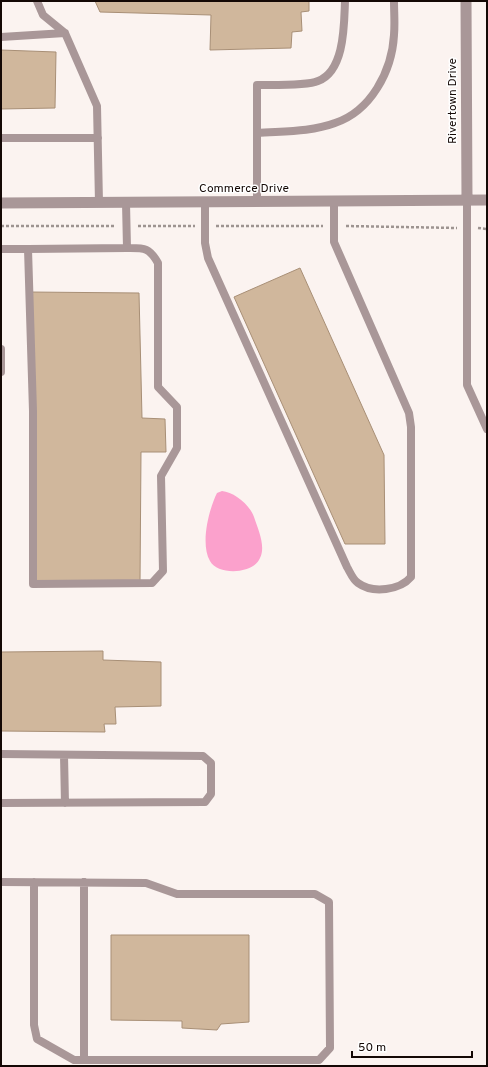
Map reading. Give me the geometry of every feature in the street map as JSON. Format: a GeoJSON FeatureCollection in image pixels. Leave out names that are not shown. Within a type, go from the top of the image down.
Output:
{"type":"FeatureCollection","features":[{"type":"Feature","properties":{"kind":"street","name":"Rivertown Drive"},"geometry":{"type":"LineString","coordinates":[[466,1],[467,200]]}},
{"type":"Feature","properties":{"kind":"street","name":"Commerce Drive"},"geometry":{"type":"LineString","coordinates":[[1,203],[487,200]]}},
{"type":"Feature","properties":{"kind":"lane"},"geometry":{"type":"LineString","coordinates":[[37,1],[43,15],[65,33],[97,106],[99,203]]}},
{"type":"Feature","properties":{"kind":"lane"},"geometry":{"type":"LineString","coordinates":[[258,202],[257,85],[318,81],[328,74],[338,58],[344,31],[345,1]]}},
{"type":"Feature","properties":{"kind":"lane"},"geometry":{"type":"LineString","coordinates":[[257,133],[318,128],[353,116],[366,103],[379,86],[389,62],[394,35],[394,1]]}},
{"type":"Feature","properties":{"kind":"lane"},"geometry":{"type":"LineString","coordinates":[[1,37],[65,33]]}},
{"type":"Feature","properties":{"kind":"lane"},"geometry":{"type":"LineString","coordinates":[[1,138],[98,138]]}},
{"type":"Feature","properties":{"kind":"lane"},"geometry":{"type":"LineString","coordinates":[[467,200],[467,385],[487,429]]}},
{"type":"Feature","properties":{"kind":"lane"},"geometry":{"type":"LineString","coordinates":[[204,202],[204,243],[208,258],[347,567],[357,583],[370,588],[396,588],[405,584],[411,577],[412,427],[409,413],[334,242],[334,201]]}},
{"type":"Feature","properties":{"kind":"lane"},"geometry":{"type":"LineString","coordinates":[[126,203],[127,248]]}},
{"type":"Feature","properties":{"kind":"lane"},"geometry":{"type":"LineString","coordinates":[[1,249],[144,248],[153,253],[158,263],[158,387],[177,407],[177,448],[161,476],[163,571],[152,583],[33,584],[33,411],[28,249]]}},
{"type":"Feature","properties":{"kind":"lane"},"geometry":{"type":"LineString","coordinates":[[1,349],[1,372]]}},
{"type":"Feature","properties":{"kind":"lane"},"geometry":{"type":"LineString","coordinates":[[1,754],[203,756],[211,764],[211,794],[205,802],[1,803]]}},
{"type":"Feature","properties":{"kind":"lane"},"geometry":{"type":"LineString","coordinates":[[64,755],[65,803]]}},
{"type":"Feature","properties":{"kind":"lane"},"geometry":{"type":"LineString","coordinates":[[1,882],[34,882],[84,882],[146,883],[177,894],[316,894],[330,902],[330,1048],[319,1060],[74,1060],[37,1039],[34,1025],[34,882]]}},
{"type":"Feature","properties":{"kind":"lane"},"geometry":{"type":"LineString","coordinates":[[84,882],[84,1060]]}},
{"type":"Feature","properties":{"kind":"path"},"geometry":{"type":"LineString","coordinates":[[1,226],[334,226],[467,228]]}},
{"type":"Feature","properties":{"kind":"shaded area"},"geometry":{"type":"Polygon","coordinates":[[[222,491],[232,494],[249,508],[254,517],[261,538],[262,553],[260,558],[251,567],[244,570],[228,571],[220,569],[214,566],[207,554],[206,536],[211,508],[217,493],[222,491]]]}},
{"type":"Feature","properties":{"kind":"building"},"geometry":{"type":"Polygon","coordinates":[[[95,1],[309,1],[309,11],[301,12],[302,31],[292,32],[291,48],[210,50],[211,15],[100,12],[95,1]]]}},
{"type":"Feature","properties":{"kind":"building"},"geometry":{"type":"Polygon","coordinates":[[[1,50],[56,52],[55,108],[1,109],[1,50]]]}},
{"type":"Feature","properties":{"kind":"building"},"geometry":{"type":"Polygon","coordinates":[[[300,268],[384,455],[385,544],[345,544],[234,297],[300,268]]]}},
{"type":"Feature","properties":{"kind":"building"},"geometry":{"type":"Polygon","coordinates":[[[29,292],[139,293],[142,418],[165,419],[166,452],[141,452],[140,583],[33,584],[29,292]]]}},
{"type":"Feature","properties":{"kind":"building"},"geometry":{"type":"Polygon","coordinates":[[[103,651],[103,660],[161,662],[161,706],[115,707],[116,724],[104,724],[105,732],[1,731],[1,652],[103,651]]]}},
{"type":"Feature","properties":{"kind":"building"},"geometry":{"type":"Polygon","coordinates":[[[111,935],[249,935],[249,1022],[221,1024],[217,1030],[182,1028],[182,1021],[111,1020],[111,935]]]}}]}
